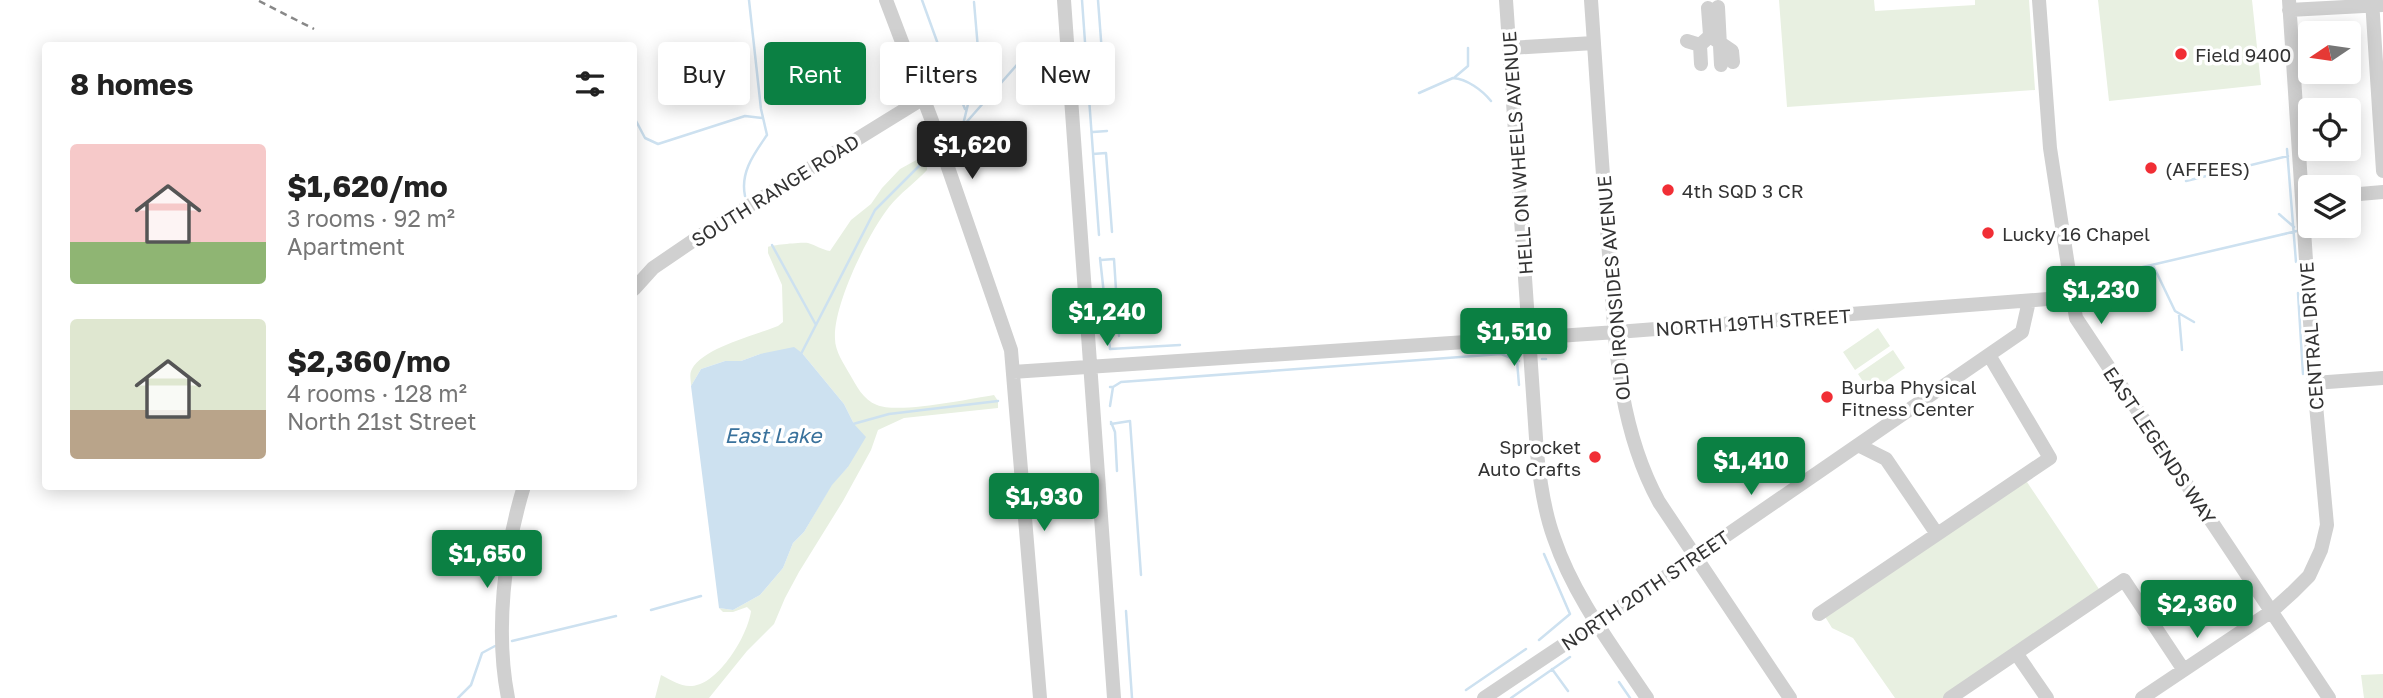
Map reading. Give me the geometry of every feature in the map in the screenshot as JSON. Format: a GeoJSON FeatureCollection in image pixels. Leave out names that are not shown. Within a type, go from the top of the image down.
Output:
{"type":"FeatureCollection","features":[{"type":"Feature","properties":{"kind":"street"},"geometry":{"type":"LineString","coordinates":[[886,0],[901,42]]}},
{"type":"Feature","properties":{"kind":"street"},"geometry":{"type":"LineString","coordinates":[[1064,0],[1114,698]]}},
{"type":"Feature","properties":{"kind":"street","name":"HELL ON WHEELS AVENUE"},"geometry":{"type":"LineString","coordinates":[[1506,0],[1537,453],[1549,522],[1566,569],[1596,622],[1647,698]]}},
{"type":"Feature","properties":{"kind":"street","name":"OLD IRONSIDES AVENUE"},"geometry":{"type":"LineString","coordinates":[[1591,0],[1615,332],[1624,405],[1638,458],[1659,502],[1790,698]]}},
{"type":"Feature","properties":{"kind":"street","name":"EAST LEGENDS WAY"},"geometry":{"type":"LineString","coordinates":[[2039,0],[2050,148],[2076,318],[2329,698]]}},
{"type":"Feature","properties":{"kind":"street"},"geometry":{"type":"LineString","coordinates":[[2289,5],[2376,3],[2383,171]]}},
{"type":"Feature","properties":{"kind":"street","name":"CENTRAL DRIVE"},"geometry":{"type":"LineString","coordinates":[[2289,5],[2304,175]]}},
{"type":"Feature","properties":{"kind":"street"},"geometry":{"type":"LineString","coordinates":[[1701,64],[1713,8]]}},
{"type":"Feature","properties":{"kind":"street"},"geometry":{"type":"LineString","coordinates":[[1704,41],[1727,64]]}},
{"type":"Feature","properties":{"kind":"street"},"geometry":{"type":"LineString","coordinates":[[1509,48],[1594,43]]}},
{"type":"Feature","properties":{"kind":"street","name":"SOUTH RANGE ROAD"},"geometry":{"type":"LineString","coordinates":[[637,286],[653,268],[697,238],[912,105]]}},
{"type":"Feature","properties":{"kind":"street"},"geometry":{"type":"LineString","coordinates":[[924,105],[1007,333],[1013,372],[1040,698]]}},
{"type":"Feature","properties":{"kind":"street"},"geometry":{"type":"LineString","coordinates":[[2361,194],[2383,192]]}},
{"type":"Feature","properties":{"kind":"street","name":"CENTRAL DRIVE"},"geometry":{"type":"LineString","coordinates":[[2142,698],[2272,611],[2309,576],[2321,550],[2327,525],[2314,383],[2308,238]]}},
{"type":"Feature","properties":{"kind":"street","name":"NORTH 19TH STREET"},"geometry":{"type":"LineString","coordinates":[[1013,372],[1615,332],[2073,297]]}},
{"type":"Feature","properties":{"kind":"street","name":"NORTH 20TH STREET"},"geometry":{"type":"LineString","coordinates":[[1484,698],[1695,557],[2022,332],[2029,301]]}},
{"type":"Feature","properties":{"kind":"street"},"geometry":{"type":"LineString","coordinates":[[1819,614],[2050,458],[1989,355]]}},
{"type":"Feature","properties":{"kind":"street"},"geometry":{"type":"LineString","coordinates":[[2314,383],[2383,378]]}},
{"type":"Feature","properties":{"kind":"street"},"geometry":{"type":"LineString","coordinates":[[1857,445],[1886,460],[1937,534]]}},
{"type":"Feature","properties":{"kind":"street"},"geometry":{"type":"LineString","coordinates":[[508,698],[504,680],[502,606],[516,514],[523,490]]}},
{"type":"Feature","properties":{"kind":"street"},"geometry":{"type":"LineString","coordinates":[[1950,698],[2124,580],[2183,669]]}},
{"type":"Feature","properties":{"kind":"street"},"geometry":{"type":"LineString","coordinates":[[2016,653],[2046,698]]}},
{"type":"Feature","properties":{"kind":"green space"},"geometry":{"type":"Polygon","coordinates":[[[1779,0],[1874,0],[1875,11],[1975,5],[1975,0],[2029,0],[2035,90],[1787,107],[1779,0]]]}},
{"type":"Feature","properties":{"kind":"green space","name":"Field 9400"},"geometry":{"type":"Polygon","coordinates":[[[2098,0],[2252,0],[2261,85],[2109,101],[2098,0]]]}},
{"type":"Feature","properties":{"kind":"green space"},"geometry":{"type":"Polygon","coordinates":[[[920,158],[927,165],[927,170],[889,207],[871,234],[853,270],[836,325],[836,348],[860,392],[877,405],[917,407],[994,395],[998,408],[904,418],[878,430],[871,450],[799,572],[774,624],[747,651],[709,698],[655,698],[661,675],[680,684],[692,686],[712,677],[730,657],[744,633],[751,611],[747,607],[733,612],[723,612],[719,608],[733,610],[760,595],[783,568],[793,543],[804,532],[832,484],[848,467],[854,424],[844,404],[802,353],[760,354],[741,361],[725,361],[701,369],[691,386],[692,369],[698,361],[718,349],[783,322],[782,285],[768,247],[805,243],[830,251],[851,220],[871,204],[900,169],[920,158]]]}},
{"type":"Feature","properties":{"kind":"green space"},"geometry":{"type":"Polygon","coordinates":[[[1878,328],[1890,346],[1855,370],[1843,352],[1878,328]]]}},
{"type":"Feature","properties":{"kind":"green space"},"geometry":{"type":"Polygon","coordinates":[[[1893,350],[1905,368],[1870,392],[1858,374],[1893,350]]]}},
{"type":"Feature","properties":{"kind":"green space"},"geometry":{"type":"Polygon","coordinates":[[[2025,479],[2101,592],[1944,698],[1895,698],[1853,638],[1832,628],[1824,615],[2025,479]]]}},
{"type":"Feature","properties":{"kind":"green space"},"geometry":{"type":"Polygon","coordinates":[[[2383,674],[2383,698],[2364,698],[2361,675],[2383,674]]]}},
{"type":"Feature","properties":{"kind":"water","name":"East Lake"},"geometry":{"type":"Polygon","coordinates":[[[794,347],[844,404],[854,424],[866,437],[848,467],[832,485],[804,532],[793,543],[783,568],[760,595],[733,610],[719,608],[691,386],[701,369],[725,361],[741,361],[794,347]]]}},
{"type":"Feature","properties":{"kind":"waterway"},"geometry":{"type":"LineString","coordinates":[[745,196],[746,171],[767,135],[761,109],[749,0]]}},
{"type":"Feature","properties":{"kind":"waterway"},"geometry":{"type":"LineString","coordinates":[[922,0],[937,42]]}},
{"type":"Feature","properties":{"kind":"waterway"},"geometry":{"type":"LineString","coordinates":[[1082,0],[1085,42]]}},
{"type":"Feature","properties":{"kind":"waterway"},"geometry":{"type":"LineString","coordinates":[[1098,0],[1101,42]]}},
{"type":"Feature","properties":{"kind":"waterway"},"geometry":{"type":"LineString","coordinates":[[962,129],[975,75],[978,49],[974,2]]}},
{"type":"Feature","properties":{"kind":"waterway"},"geometry":{"type":"LineString","coordinates":[[1455,77],[1468,66],[1468,48]]}},
{"type":"Feature","properties":{"kind":"waterway"},"geometry":{"type":"LineString","coordinates":[[956,134],[1016,66]]}},
{"type":"Feature","properties":{"kind":"waterway"},"geometry":{"type":"LineString","coordinates":[[1419,93],[1453,78],[1474,86],[1491,101]]}},
{"type":"Feature","properties":{"kind":"waterway"},"geometry":{"type":"LineString","coordinates":[[963,105],[965,109]]}},
{"type":"Feature","properties":{"kind":"waterway"},"geometry":{"type":"LineString","coordinates":[[1090,105],[1099,235]]}},
{"type":"Feature","properties":{"kind":"waterway"},"geometry":{"type":"LineString","coordinates":[[637,123],[645,138],[658,144],[745,116],[762,118]]}},
{"type":"Feature","properties":{"kind":"waterway"},"geometry":{"type":"LineString","coordinates":[[1093,132],[1107,131]]}},
{"type":"Feature","properties":{"kind":"waterway"},"geometry":{"type":"LineString","coordinates":[[2287,149],[2296,262]]}},
{"type":"Feature","properties":{"kind":"waterway"},"geometry":{"type":"LineString","coordinates":[[1093,154],[1106,153],[1112,232]]}},
{"type":"Feature","properties":{"kind":"waterway"},"geometry":{"type":"LineString","coordinates":[[2186,181],[2288,156]]}},
{"type":"Feature","properties":{"kind":"waterway"},"geometry":{"type":"LineString","coordinates":[[801,354],[875,210],[924,161]]}},
{"type":"Feature","properties":{"kind":"waterway"},"geometry":{"type":"LineString","coordinates":[[2279,214],[2294,227]]}},
{"type":"Feature","properties":{"kind":"waterway"},"geometry":{"type":"LineString","coordinates":[[2083,281],[2297,231]]}},
{"type":"Feature","properties":{"kind":"waterway"},"geometry":{"type":"LineString","coordinates":[[772,245],[816,325]]}},
{"type":"Feature","properties":{"kind":"waterway"},"geometry":{"type":"LineString","coordinates":[[1100,258],[1110,349],[1180,345]]}},
{"type":"Feature","properties":{"kind":"waterway"},"geometry":{"type":"LineString","coordinates":[[1101,260],[1114,259],[1119,336]]}},
{"type":"Feature","properties":{"kind":"waterway"},"geometry":{"type":"LineString","coordinates":[[2153,265],[2175,311],[2194,322]]}},
{"type":"Feature","properties":{"kind":"waterway"},"geometry":{"type":"LineString","coordinates":[[2084,299],[2098,279]]}},
{"type":"Feature","properties":{"kind":"waterway"},"geometry":{"type":"LineString","coordinates":[[2298,293],[2303,374]]}},
{"type":"Feature","properties":{"kind":"waterway"},"geometry":{"type":"LineString","coordinates":[[2179,315],[2182,350]]}},
{"type":"Feature","properties":{"kind":"waterway"},"geometry":{"type":"LineString","coordinates":[[1475,324],[1502,322]]}},
{"type":"Feature","properties":{"kind":"waterway"},"geometry":{"type":"LineString","coordinates":[[1113,387],[1121,382],[1501,354],[1519,361]]}},
{"type":"Feature","properties":{"kind":"waterway"},"geometry":{"type":"LineString","coordinates":[[1517,361],[1519,385]]}},
{"type":"Feature","properties":{"kind":"waterway"},"geometry":{"type":"LineString","coordinates":[[1110,387],[1113,387],[1110,406]]}},
{"type":"Feature","properties":{"kind":"waterway"},"geometry":{"type":"LineString","coordinates":[[853,424],[889,414],[998,401]]}},
{"type":"Feature","properties":{"kind":"waterway"},"geometry":{"type":"LineString","coordinates":[[1111,424],[1130,421],[1141,575]]}},
{"type":"Feature","properties":{"kind":"waterway"},"geometry":{"type":"LineString","coordinates":[[1111,422],[1115,432],[1117,471]]}},
{"type":"Feature","properties":{"kind":"waterway"},"geometry":{"type":"LineString","coordinates":[[1539,640],[1570,614],[1544,554]]}},
{"type":"Feature","properties":{"kind":"waterway"},"geometry":{"type":"LineString","coordinates":[[651,610],[701,596]]}},
{"type":"Feature","properties":{"kind":"waterway"},"geometry":{"type":"LineString","coordinates":[[1126,611],[1132,698]]}},
{"type":"Feature","properties":{"kind":"waterway"},"geometry":{"type":"LineString","coordinates":[[512,641],[616,616]]}},
{"type":"Feature","properties":{"kind":"waterway"},"geometry":{"type":"LineString","coordinates":[[458,698],[471,685],[482,653],[495,646]]}},
{"type":"Feature","properties":{"kind":"waterway"},"geometry":{"type":"LineString","coordinates":[[1466,690],[1526,649]]}},
{"type":"Feature","properties":{"kind":"waterway"},"geometry":{"type":"LineString","coordinates":[[1511,698],[1570,657]]}},
{"type":"Feature","properties":{"kind":"waterway"},"geometry":{"type":"LineString","coordinates":[[1552,669],[1568,691]]}},
{"type":"Feature","properties":{"kind":"waterway"},"geometry":{"type":"LineString","coordinates":[[1619,682],[1630,698]]}},
{"type":"Feature","properties":{"kind":"railway"},"geometry":{"type":"LineString","coordinates":[[259,1],[314,29]]}},
{"type":"Feature","properties":{"kind":"place","name":"Field 9400"},"geometry":{"type":"Point","coordinates":[2181,54]}},
{"type":"Feature","properties":{"kind":"place","name":"(AFFEES)"},"geometry":{"type":"Point","coordinates":[2151,168]}},
{"type":"Feature","properties":{"kind":"place","name":"4th SQD 3 CR"},"geometry":{"type":"Point","coordinates":[1668,190]}},
{"type":"Feature","properties":{"kind":"place","name":"Lucky 16 Chapel"},"geometry":{"type":"Point","coordinates":[1988,233]}},
{"type":"Feature","properties":{"kind":"place","name":"Burba Physical Fitness Center"},"geometry":{"type":"Point","coordinates":[1827,397]}},
{"type":"Feature","properties":{"kind":"place","name":"Sprocket Auto Crafts"},"geometry":{"type":"Point","coordinates":[1595,457]}}]}
